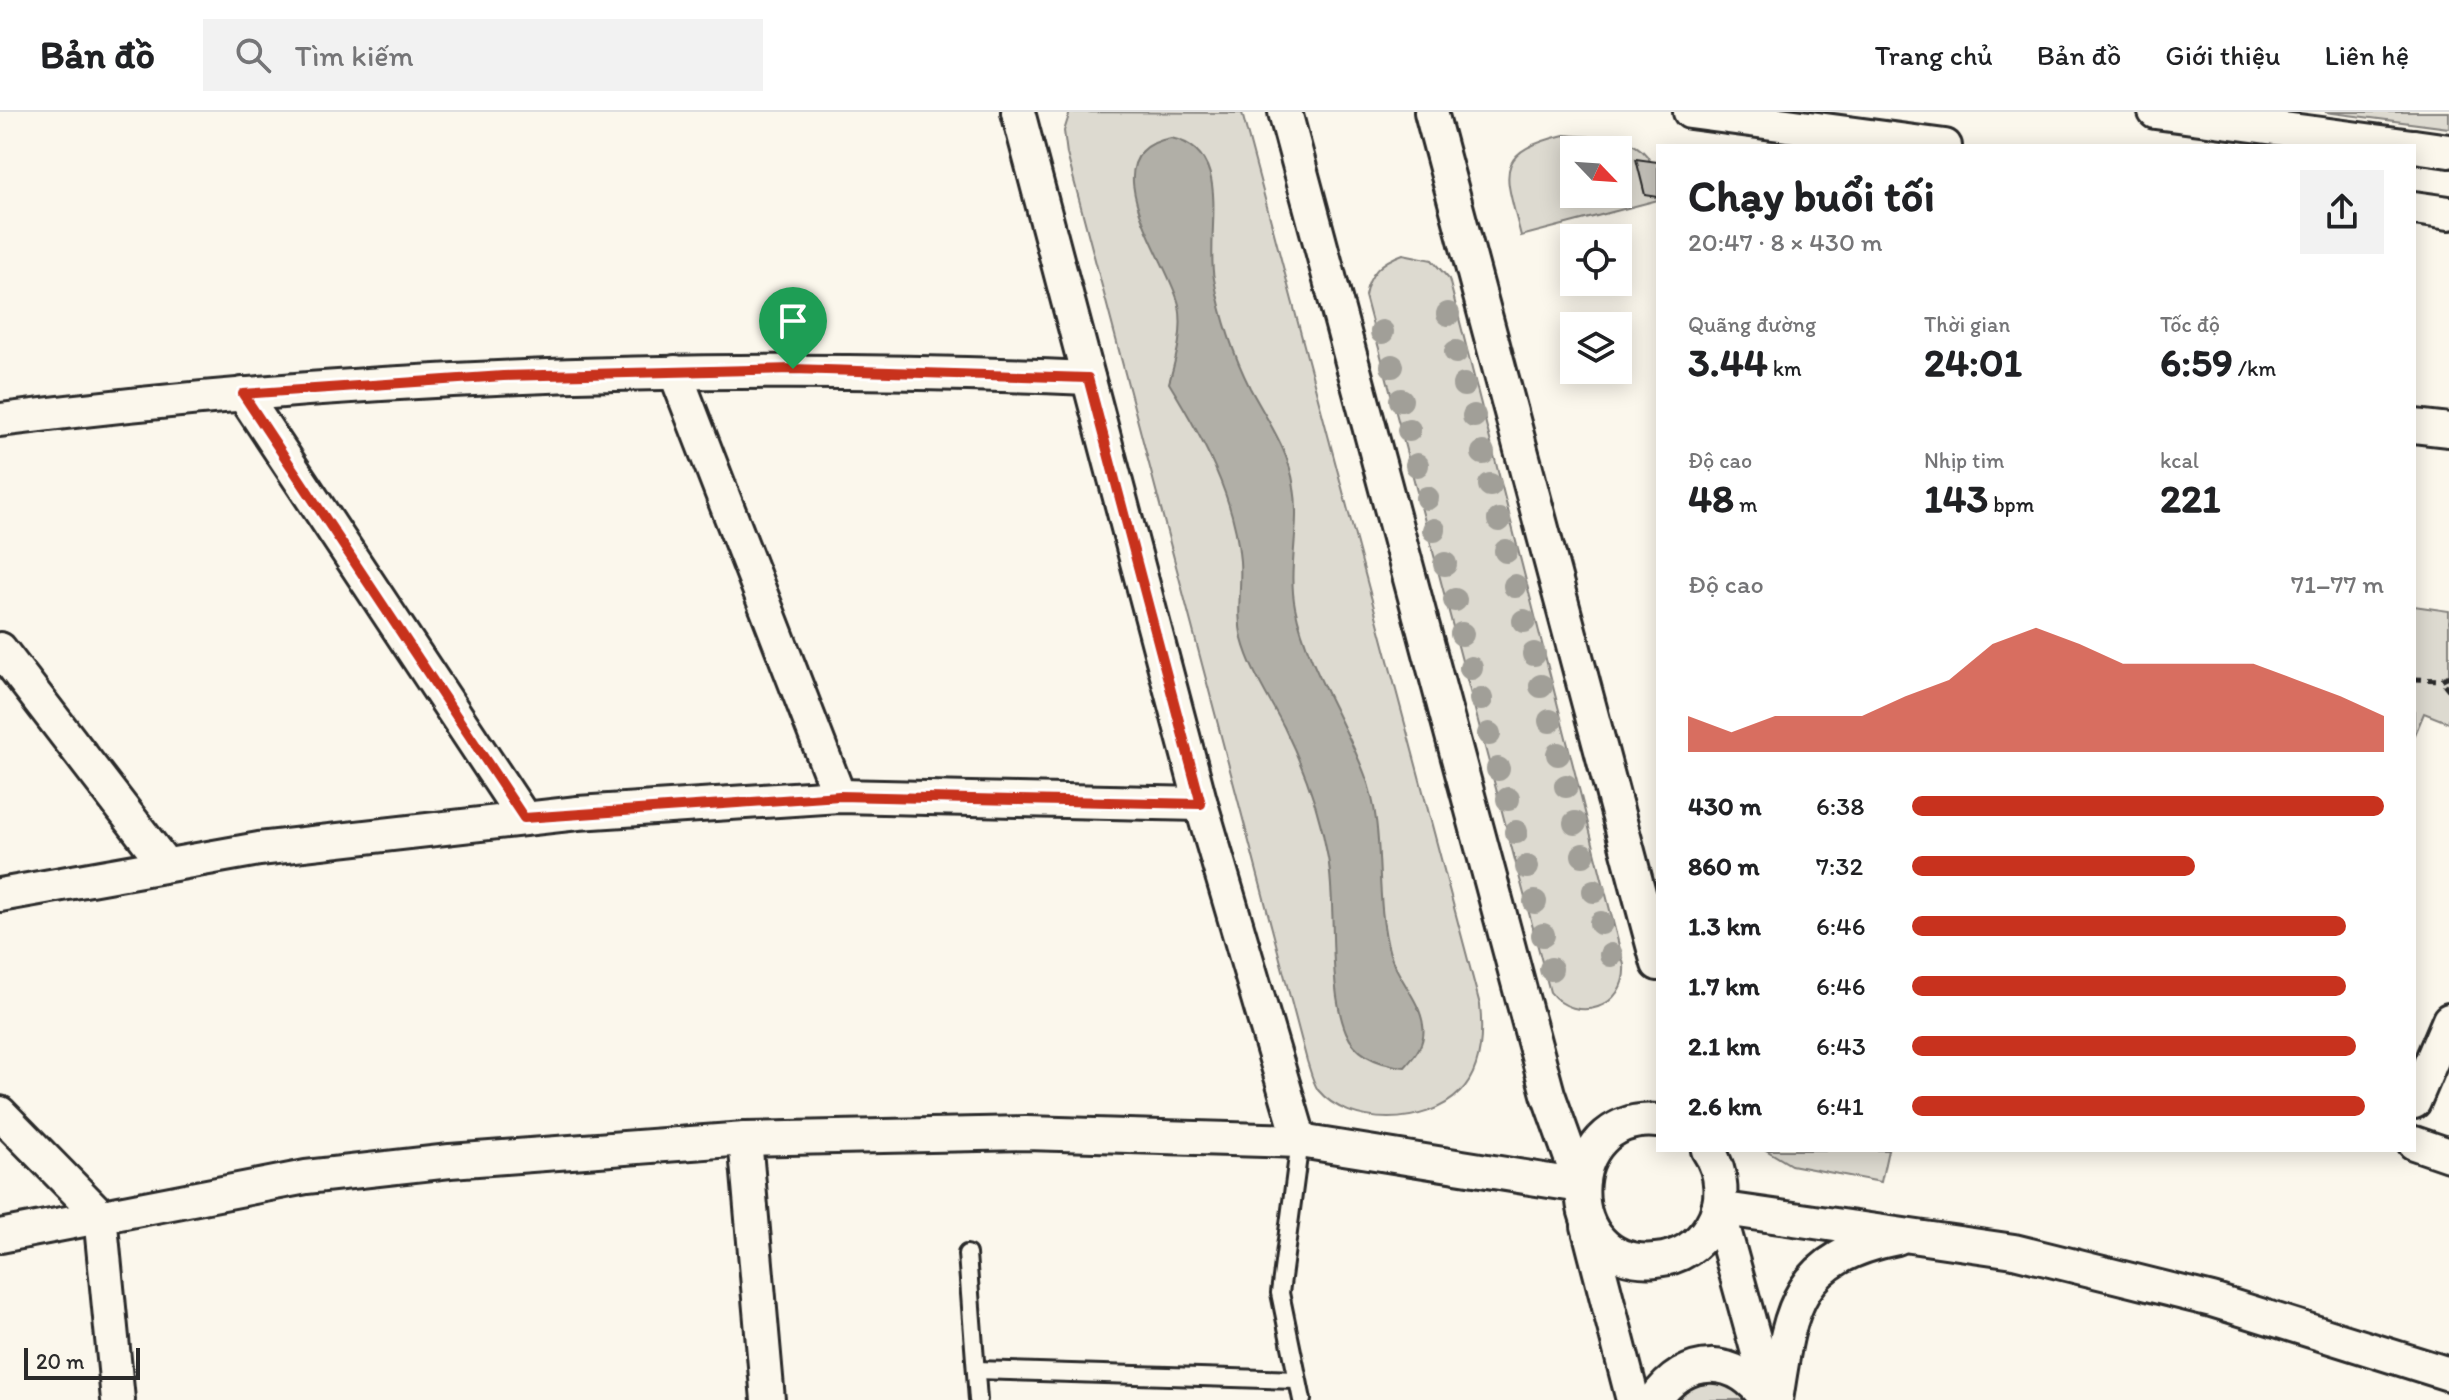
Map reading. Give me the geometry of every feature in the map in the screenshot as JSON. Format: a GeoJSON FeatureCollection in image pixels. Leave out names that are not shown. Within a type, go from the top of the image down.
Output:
{"type":"FeatureCollection","features":[{"type":"Feature","properties":{"kind":"street"},"geometry":{"type":"LineString","coordinates":[[1018,112],[1201,804],[1300,1141]]}},
{"type":"Feature","properties":{"kind":"street"},"geometry":{"type":"LineString","coordinates":[[1285,112],[1548,1094],[1595,1233],[1610,1248],[1629,1257],[1649,1260],[1669,1258],[1697,1243],[1710,1227],[1718,1208]]}},
{"type":"Feature","properties":{"kind":"street"},"geometry":{"type":"LineString","coordinates":[[1431,112],[1656,956]]}},
{"type":"Feature","properties":{"kind":"street"},"geometry":{"type":"LineString","coordinates":[[2155,112],[2398,144]]}},
{"type":"Feature","properties":{"kind":"street"},"geometry":{"type":"LineString","coordinates":[[1713,122],[1926,144]]}},
{"type":"Feature","properties":{"kind":"street"},"geometry":{"type":"LineString","coordinates":[[2416,146],[2449,151]]}},
{"type":"Feature","properties":{"kind":"street"},"geometry":{"type":"LineString","coordinates":[[2416,208],[2449,213]]}},
{"type":"Feature","properties":{"kind":"street"},"geometry":{"type":"LineString","coordinates":[[0,420],[243,394],[503,376],[793,369],[1088,378]]}},
{"type":"Feature","properties":{"kind":"street"},"geometry":{"type":"LineString","coordinates":[[675,372],[839,796]]}},
{"type":"Feature","properties":{"kind":"street"},"geometry":{"type":"LineString","coordinates":[[243,394],[524,818]]}},
{"type":"Feature","properties":{"kind":"street"},"geometry":{"type":"LineString","coordinates":[[2416,426],[2449,430]]}},
{"type":"Feature","properties":{"kind":"street"},"geometry":{"type":"LineString","coordinates":[[0,649],[165,864]]}},
{"type":"Feature","properties":{"kind":"street"},"geometry":{"type":"LineString","coordinates":[[0,895],[165,864],[425,827],[524,818],[839,796],[1201,804]]}},
{"type":"Feature","properties":{"kind":"street"},"geometry":{"type":"LineString","coordinates":[[2416,1097],[2449,1020]]}},
{"type":"Feature","properties":{"kind":"street"},"geometry":{"type":"LineString","coordinates":[[0,1113],[100,1215],[118,1400]]}},
{"type":"Feature","properties":{"kind":"street"},"geometry":{"type":"LineString","coordinates":[[1633,1400],[1583,1201],[1588,1159],[1607,1136],[1623,1126],[1656,1121]]}},
{"type":"Feature","properties":{"kind":"street"},"geometry":{"type":"LineString","coordinates":[[0,1236],[306,1177],[450,1161],[745,1139],[1026,1133],[1300,1141],[1583,1201]]}},
{"type":"Feature","properties":{"kind":"street"},"geometry":{"type":"LineString","coordinates":[[745,1139],[768,1400]]}},
{"type":"Feature","properties":{"kind":"street"},"geometry":{"type":"LineString","coordinates":[[2416,1144],[2449,1155]]}},
{"type":"Feature","properties":{"kind":"street"},"geometry":{"type":"LineString","coordinates":[[1709,1152],[1719,1177],[1718,1208],[1771,1400]]}},
{"type":"Feature","properties":{"kind":"street"},"geometry":{"type":"LineString","coordinates":[[1718,1208],[1917,1234],[2014,1251],[2212,1300],[2321,1331],[2449,1374]]}},
{"type":"Feature","properties":{"kind":"street"},"geometry":{"type":"LineString","coordinates":[[1771,1400],[1791,1315],[1812,1278],[1846,1253],[1869,1243],[1917,1234]]}},
{"type":"Feature","properties":{"kind":"street"},"geometry":{"type":"LineString","coordinates":[[1655,1400],[1676,1376],[1707,1366],[1734,1370],[1771,1400]]}},
{"type":"Feature","properties":{"kind":"lane"},"geometry":{"type":"LineString","coordinates":[[1300,1141],[1280,1293],[1302,1400]]}},
{"type":"Feature","properties":{"kind":"lane"},"geometry":{"type":"LineString","coordinates":[[967,1254],[978,1400]]}},
{"type":"Feature","properties":{"kind":"lane"},"geometry":{"type":"LineString","coordinates":[[976,1370],[1297,1380]]}},
{"type":"Feature","properties":{"kind":"path"},"geometry":{"type":"LineString","coordinates":[[2416,679],[2441,680],[2449,676]]}},
{"type":"Feature","properties":{"kind":"path"},"geometry":{"type":"LineString","coordinates":[[2441,680],[2449,690]]}},
{"type":"Feature","properties":{"kind":"shaded area"},"geometry":{"type":"Polygon","coordinates":[[[1070,112],[1242,113],[1480,1005],[1481,1039],[1473,1073],[1460,1092],[1428,1111],[1388,1118],[1349,1111],[1318,1090],[1313,1080],[1067,154],[1064,131],[1070,112]]]}},
{"type":"Feature","properties":{"kind":"shaded area"},"geometry":{"type":"Polygon","coordinates":[[[2325,112],[2449,112],[2449,128],[2325,112]]]}},
{"type":"Feature","properties":{"kind":"shaded area"},"geometry":{"type":"Polygon","coordinates":[[[1560,136],[1560,208],[1628,208],[1521,236],[1509,182],[1509,169],[1514,159],[1540,142],[1560,136]]]}},
{"type":"Feature","properties":{"kind":"shaded area"},"geometry":{"type":"Polygon","coordinates":[[[1171,138],[1191,146],[1203,159],[1210,176],[1213,196],[1212,260],[1220,307],[1238,362],[1282,448],[1291,473],[1296,502],[1292,577],[1295,607],[1308,650],[1372,796],[1385,932],[1393,963],[1418,1007],[1423,1025],[1422,1043],[1405,1067],[1370,1058],[1356,1047],[1346,1032],[1336,993],[1331,878],[1321,824],[1298,758],[1245,650],[1239,620],[1240,561],[1237,537],[1224,490],[1205,446],[1169,383],[1180,335],[1179,305],[1139,211],[1133,186],[1135,165],[1146,148],[1171,138]]]}},
{"type":"Feature","properties":{"kind":"shaded area"},"geometry":{"type":"Polygon","coordinates":[[[1632,145],[1651,162],[1656,178],[1656,201],[1632,207],[1632,145]]]}},
{"type":"Feature","properties":{"kind":"shaded area"},"geometry":{"type":"Polygon","coordinates":[[[1403,254],[1432,260],[1449,279],[1624,965],[1623,980],[1617,992],[1598,1007],[1573,1008],[1550,992],[1365,296],[1377,269],[1403,254]]]}},
{"type":"Feature","properties":{"kind":"shaded area"},"geometry":{"type":"Polygon","coordinates":[[[2416,606],[2449,611],[2449,723],[2424,713],[2416,732],[2416,606]]]}},
{"type":"Feature","properties":{"kind":"shaded area"},"geometry":{"type":"Polygon","coordinates":[[[1769,1152],[1888,1152],[1881,1182],[1791,1165],[1769,1152]]]}},
{"type":"Feature","properties":{"kind":"shaded area"},"geometry":{"type":"Polygon","coordinates":[[[1705,1378],[1735,1387],[1745,1400],[1669,1400],[1705,1378]]]}},
{"type":"Feature","properties":{"kind":"building"},"geometry":{"type":"Polygon","coordinates":[[[1636,159],[1656,162],[1656,197],[1645,195],[1636,159]]]}},
{"type":"Feature","properties":{"kind":"route"},"geometry":{"type":"LineString","coordinates":[[793,369],[1088,378],[1201,804],[839,796],[524,818],[243,394],[503,376],[793,369]]}}]}
